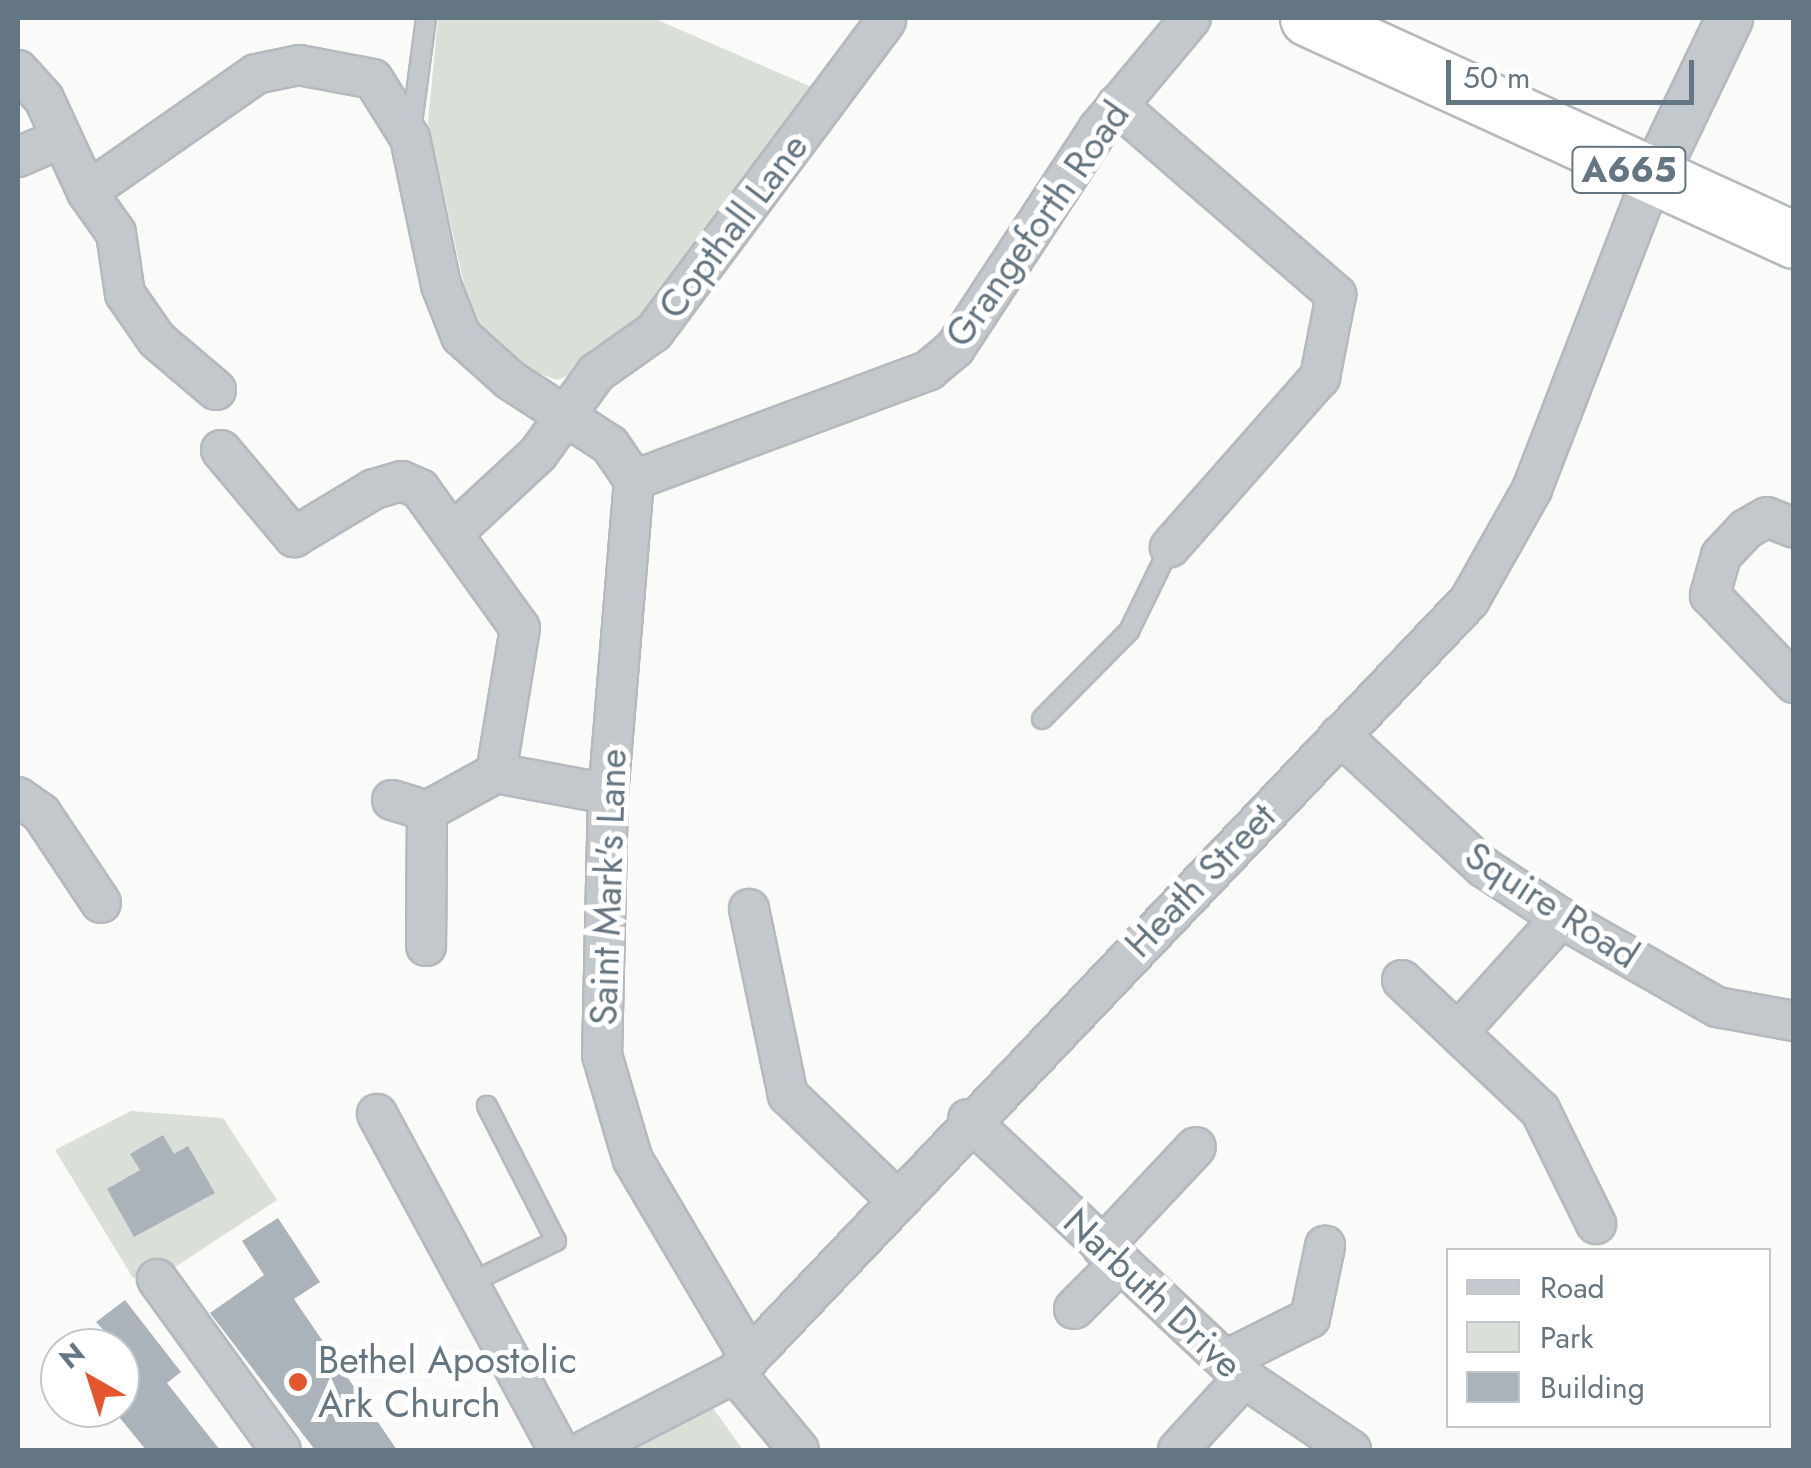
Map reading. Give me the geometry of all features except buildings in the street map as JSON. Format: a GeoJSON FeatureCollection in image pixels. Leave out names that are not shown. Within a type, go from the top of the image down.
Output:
{"type":"FeatureCollection","features":[{"type":"Feature","properties":{"kind":"highway","name":"A665"},"geometry":{"type":"LineString","coordinates":[[1308,18],[1651,181],[1794,240]]}},
{"type":"Feature","properties":{"kind":"street","name":"Grangeforth Road"},"geometry":{"type":"LineString","coordinates":[[634,480],[929,370],[986,306],[1117,104],[1191,18]]}},
{"type":"Feature","properties":{"kind":"street"},"geometry":{"type":"LineString","coordinates":[[1651,181],[1729,18]]}},
{"type":"Feature","properties":{"kind":"street","name":"Copthall Lane"},"geometry":{"type":"LineString","coordinates":[[455,530],[538,454],[596,373],[654,332],[886,22]]}},
{"type":"Feature","properties":{"kind":"street"},"geometry":{"type":"LineString","coordinates":[[86,192],[276,66],[331,67],[372,80],[410,138],[450,318],[482,357],[610,445],[634,480]]}},
{"type":"Feature","properties":{"kind":"street"},"geometry":{"type":"LineString","coordinates":[[18,70],[44,98],[86,192],[116,233],[124,294],[157,340],[216,390]]}},
{"type":"Feature","properties":{"kind":"street"},"geometry":{"type":"LineString","coordinates":[[1117,104],[1336,295],[1320,378],[1170,546]]}},
{"type":"Feature","properties":{"kind":"street"},"geometry":{"type":"LineString","coordinates":[[18,157],[60,139]]}},
{"type":"Feature","properties":{"kind":"street","name":"Heath Street"},"geometry":{"type":"LineString","coordinates":[[586,1450],[742,1364],[968,1119],[1468,601],[1502,553],[1651,181]]}},
{"type":"Feature","properties":{"kind":"street"},"geometry":{"type":"LineString","coordinates":[[221,450],[294,537],[374,489],[402,481],[420,488],[455,530],[520,628],[496,772]]}},
{"type":"Feature","properties":{"kind":"street","name":"Saint Mark's Lane"},"geometry":{"type":"LineString","coordinates":[[634,480],[608,794],[602,1055],[633,1160],[742,1364],[799,1450]]}},
{"type":"Feature","properties":{"kind":"street"},"geometry":{"type":"LineString","coordinates":[[1794,528],[1768,517],[1746,529],[1721,556],[1710,594],[1794,683]]}},
{"type":"Feature","properties":{"kind":"street","name":"Squire Road"},"geometry":{"type":"LineString","coordinates":[[1340,736],[1483,867],[1561,918],[1716,1007],[1794,1022]]}},
{"type":"Feature","properties":{"kind":"street"},"geometry":{"type":"LineString","coordinates":[[426,946],[409,806],[496,772],[608,794]]}},
{"type":"Feature","properties":{"kind":"street"},"geometry":{"type":"LineString","coordinates":[[18,797],[40,813],[101,903]]}},
{"type":"Feature","properties":{"kind":"street"},"geometry":{"type":"LineString","coordinates":[[749,908],[788,1094],[894,1197]]}},
{"type":"Feature","properties":{"kind":"street"},"geometry":{"type":"LineString","coordinates":[[1460,1030],[1561,918]]}},
{"type":"Feature","properties":{"kind":"street"},"geometry":{"type":"LineString","coordinates":[[1402,980],[1460,1030],[1540,1110],[1596,1224]]}},
{"type":"Feature","properties":{"kind":"street"},"geometry":{"type":"LineString","coordinates":[[377,1114],[559,1450]]}},
{"type":"Feature","properties":{"kind":"street","name":"Narbuth Drive"},"geometry":{"type":"LineString","coordinates":[[968,1119],[1235,1369],[1351,1450]]}},
{"type":"Feature","properties":{"kind":"street"},"geometry":{"type":"LineString","coordinates":[[1074,1309],[1196,1148]]}},
{"type":"Feature","properties":{"kind":"street"},"geometry":{"type":"LineString","coordinates":[[1178,1450],[1235,1369],[1310,1318],[1325,1246]]}},
{"type":"Feature","properties":{"kind":"street"},"geometry":{"type":"LineString","coordinates":[[157,1279],[281,1450]]}},
{"type":"Feature","properties":{"kind":"lane"},"geometry":{"type":"LineString","coordinates":[[410,138],[426,18]]}},
{"type":"Feature","properties":{"kind":"lane"},"geometry":{"type":"LineString","coordinates":[[1042,719],[1129,630],[1170,546]]}},
{"type":"Feature","properties":{"kind":"lane"},"geometry":{"type":"LineString","coordinates":[[470,1284],[556,1241],[487,1106]]}},
{"type":"Feature","properties":{"kind":"green space"},"geometry":{"type":"Polygon","coordinates":[[[438,18],[653,18],[814,88],[643,322],[589,367],[557,380],[512,363],[471,316],[428,122],[438,18]]]}},
{"type":"Feature","properties":{"kind":"green space"},"geometry":{"type":"Polygon","coordinates":[[[131,1111],[223,1118],[277,1200],[157,1279],[133,1278],[55,1150],[131,1111]]]}},
{"type":"Feature","properties":{"kind":"green space"},"geometry":{"type":"Polygon","coordinates":[[[708,1401],[743,1450],[623,1450],[708,1401]]]}},
{"type":"Feature","properties":{"kind":"place","name":"Bethel Apostolic Ark Church"},"geometry":{"type":"Point","coordinates":[298,1382]}}]}
